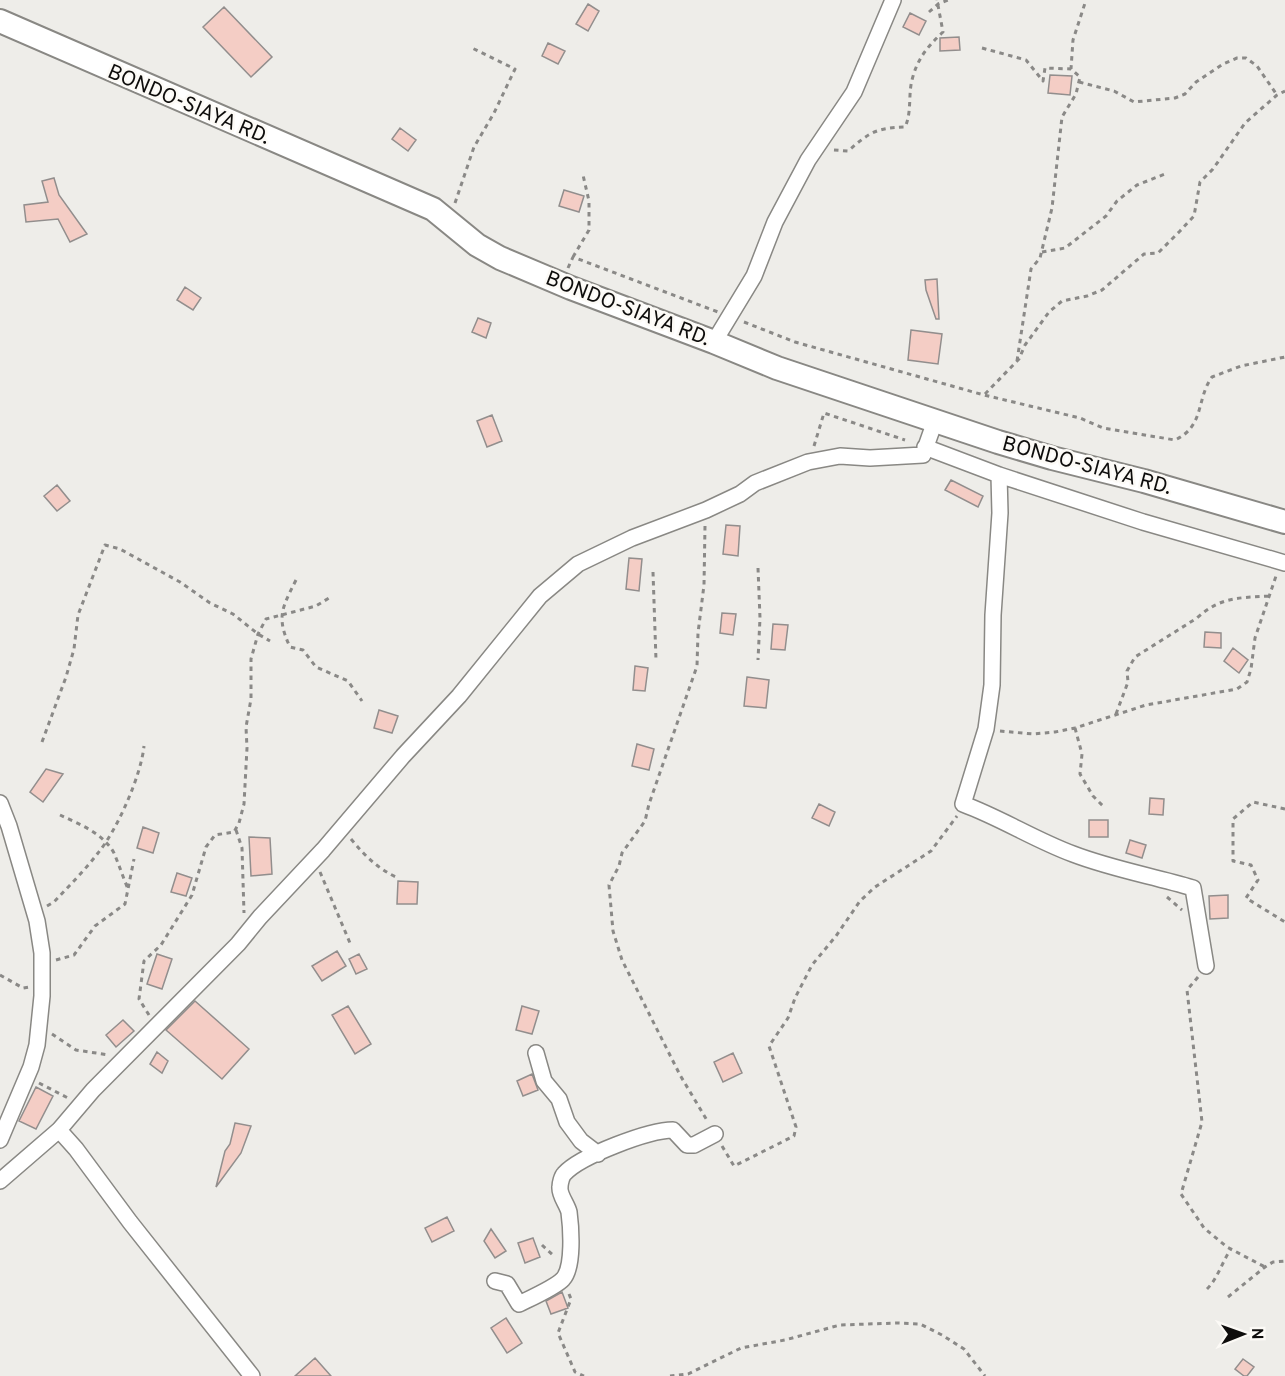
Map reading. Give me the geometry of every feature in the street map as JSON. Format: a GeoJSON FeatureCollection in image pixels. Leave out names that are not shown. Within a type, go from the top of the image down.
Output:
{"type":"FeatureCollection","features":[{"type":"Feature","properties":{"kind":"highway","name":"BONDO-SIAYA RD."},"geometry":{"type":"LineString","coordinates":[[0,21],[433,209],[477,245],[501,258],[777,368],[1052,458],[1144,481],[1285,522]]}},
{"type":"Feature","properties":{"kind":"street"},"geometry":{"type":"LineString","coordinates":[[714,342],[754,276],[768,237],[808,160],[854,92],[893,0]]}},
{"type":"Feature","properties":{"kind":"street"},"geometry":{"type":"LineString","coordinates":[[0,1181],[59,1130],[78,1106],[246,935],[342,829],[403,756],[459,696],[540,596],[578,564],[632,538],[706,510],[740,494],[755,483],[808,462],[840,456],[870,458],[923,454],[935,421]]}},
{"type":"Feature","properties":{"kind":"street"},"geometry":{"type":"LineString","coordinates":[[925,447],[999,476],[1143,522],[1282,562]]}},
{"type":"Feature","properties":{"kind":"street"},"geometry":{"type":"LineString","coordinates":[[999,476],[1000,513],[993,615],[992,685],[986,729],[963,804],[1028,836],[1073,854],[1193,888],[1206,966]]}},
{"type":"Feature","properties":{"kind":"street"},"geometry":{"type":"LineString","coordinates":[[0,803],[36,914],[42,960],[42,1014],[37,1045],[27,1076],[0,1140]]}},
{"type":"Feature","properties":{"kind":"street"},"geometry":{"type":"LineString","coordinates":[[536,1053],[544,1081],[559,1099],[567,1122],[582,1141],[598,1154]]}},
{"type":"Feature","properties":{"kind":"street"},"geometry":{"type":"LineString","coordinates":[[59,1130],[252,1376]]}},
{"type":"Feature","properties":{"kind":"street"},"geometry":{"type":"LineString","coordinates":[[495,1281],[507,1284],[519,1304],[562,1280],[567,1271],[572,1231],[568,1207],[559,1188],[563,1175],[582,1161],[636,1137],[663,1130],[674,1130],[687,1145],[694,1145],[715,1134]]}},
{"type":"Feature","properties":{"kind":"path"},"geometry":{"type":"LineString","coordinates":[[928,12],[938,2],[948,0]]}},
{"type":"Feature","properties":{"kind":"path"},"geometry":{"type":"LineString","coordinates":[[1071,69],[1073,40],[1086,0]]}},
{"type":"Feature","properties":{"kind":"path"},"geometry":{"type":"LineString","coordinates":[[834,150],[848,151],[866,136],[882,128],[905,127],[909,117],[912,80],[924,50],[943,32],[938,2]]}},
{"type":"Feature","properties":{"kind":"path"},"geometry":{"type":"LineString","coordinates":[[448,222],[474,147],[494,113],[515,69],[472,48]]}},
{"type":"Feature","properties":{"kind":"path"},"geometry":{"type":"LineString","coordinates":[[982,48],[1026,60],[1043,81],[1045,68],[1071,69],[1080,77],[1076,94],[1062,117],[1052,208],[1040,258],[1031,269],[1016,362]]}},
{"type":"Feature","properties":{"kind":"path"},"geometry":{"type":"LineString","coordinates":[[1079,82],[1114,92],[1134,102],[1175,98],[1185,94],[1196,81],[1223,64],[1237,58],[1246,58],[1257,66],[1277,95]]}},
{"type":"Feature","properties":{"kind":"path"},"geometry":{"type":"LineString","coordinates":[[984,395],[1016,362],[1025,345],[1049,312],[1062,301],[1087,296],[1102,290],[1144,254],[1158,253],[1180,231],[1194,216],[1200,182],[1213,169],[1245,123],[1277,95],[1285,91]]}},
{"type":"Feature","properties":{"kind":"path"},"geometry":{"type":"LineString","coordinates":[[561,283],[589,230],[589,201],[583,174]]}},
{"type":"Feature","properties":{"kind":"path"},"geometry":{"type":"LineString","coordinates":[[1042,252],[1065,248],[1106,216],[1118,201],[1137,185],[1166,174]]}},
{"type":"Feature","properties":{"kind":"path"},"geometry":{"type":"LineString","coordinates":[[573,257],[795,342],[984,395],[1080,418],[1103,428],[1175,440],[1185,436],[1196,424],[1204,394],[1212,377],[1241,366],[1285,357]]}},
{"type":"Feature","properties":{"kind":"path"},"geometry":{"type":"LineString","coordinates":[[808,462],[824,413],[925,447]]}},
{"type":"Feature","properties":{"kind":"path"},"geometry":{"type":"LineString","coordinates":[[706,510],[704,585],[698,633],[697,666],[645,821],[622,853],[619,866],[609,885],[613,931],[622,960],[680,1075],[734,1166],[794,1136],[796,1127],[769,1046],[788,1018],[801,984],[812,965],[860,901],[875,887],[931,851],[955,819],[963,804]]}},
{"type":"Feature","properties":{"kind":"path"},"geometry":{"type":"LineString","coordinates":[[42,742],[74,649],[78,615],[105,545],[120,549],[180,582],[210,603],[233,614],[270,641]]}},
{"type":"Feature","properties":{"kind":"path"},"geometry":{"type":"LineString","coordinates":[[986,729],[1033,734],[1075,728],[1116,714],[1179,698],[1237,689],[1247,682],[1255,638],[1282,562]]}},
{"type":"Feature","properties":{"kind":"path"},"geometry":{"type":"LineString","coordinates":[[758,568],[759,660]]}},
{"type":"Feature","properties":{"kind":"path"},"geometry":{"type":"LineString","coordinates":[[653,572],[656,660]]}},
{"type":"Feature","properties":{"kind":"path"},"geometry":{"type":"LineString","coordinates":[[296,580],[282,608],[283,633],[290,647],[303,650],[316,667],[348,681],[362,701]]}},
{"type":"Feature","properties":{"kind":"path"},"geometry":{"type":"LineString","coordinates":[[1116,714],[1128,682],[1127,671],[1135,657],[1229,598],[1270,596]]}},
{"type":"Feature","properties":{"kind":"path"},"geometry":{"type":"LineString","coordinates":[[156,1026],[140,999],[144,961],[161,945],[192,895],[206,847],[215,835],[234,832],[244,804],[246,727],[251,699],[251,659],[258,634],[266,619],[316,606],[328,598]]}},
{"type":"Feature","properties":{"kind":"path"},"geometry":{"type":"LineString","coordinates":[[1075,728],[1082,754],[1080,774],[1093,795],[1104,807]]}},
{"type":"Feature","properties":{"kind":"path"},"geometry":{"type":"LineString","coordinates":[[36,914],[54,902],[99,852],[131,791],[143,760],[144,746]]}},
{"type":"Feature","properties":{"kind":"path"},"geometry":{"type":"LineString","coordinates":[[1285,808],[1253,802],[1233,819],[1233,861],[1251,865],[1258,880],[1246,898],[1285,922]]}},
{"type":"Feature","properties":{"kind":"path"},"geometry":{"type":"LineString","coordinates":[[60,815],[88,828],[105,842],[113,851],[128,890]]}},
{"type":"Feature","properties":{"kind":"path"},"geometry":{"type":"LineString","coordinates":[[236,828],[242,848],[246,935]]}},
{"type":"Feature","properties":{"kind":"path"},"geometry":{"type":"LineString","coordinates":[[342,829],[364,856],[381,870],[398,878]]}},
{"type":"Feature","properties":{"kind":"path"},"geometry":{"type":"LineString","coordinates":[[42,960],[60,960],[74,955],[95,926],[125,904],[134,859]]}},
{"type":"Feature","properties":{"kind":"path"},"geometry":{"type":"LineString","coordinates":[[314,860],[350,943]]}},
{"type":"Feature","properties":{"kind":"path"},"geometry":{"type":"LineString","coordinates":[[1156,877],[1165,896],[1200,925]]}},
{"type":"Feature","properties":{"kind":"path"},"geometry":{"type":"LineString","coordinates":[[1206,966],[1187,990],[1202,1122],[1181,1194],[1204,1228],[1231,1249],[1265,1267]]}},
{"type":"Feature","properties":{"kind":"path"},"geometry":{"type":"LineString","coordinates":[[0,975],[23,988],[42,985]]}},
{"type":"Feature","properties":{"kind":"path"},"geometry":{"type":"LineString","coordinates":[[42,1014],[53,1036],[76,1050],[126,1057]]}},
{"type":"Feature","properties":{"kind":"path"},"geometry":{"type":"LineString","coordinates":[[27,1076],[60,1092],[78,1106]]}},
{"type":"Feature","properties":{"kind":"path"},"geometry":{"type":"LineString","coordinates":[[1207,1289],[1214,1281],[1223,1260],[1231,1249]]}},
{"type":"Feature","properties":{"kind":"path"},"geometry":{"type":"LineString","coordinates":[[1228,1297],[1265,1267],[1273,1262],[1285,1261]]}},
{"type":"Feature","properties":{"kind":"path"},"geometry":{"type":"LineString","coordinates":[[670,1376],[689,1375],[741,1348],[784,1340],[840,1325],[897,1323],[920,1324],[942,1335],[964,1349],[985,1376]]}},
{"type":"Feature","properties":{"kind":"path"},"geometry":{"type":"LineString","coordinates":[[558,1334],[575,1372],[584,1376]]}},
{"type":"Feature","properties":{"kind":"building"},"geometry":{"type":"Polygon","coordinates":[[[588,4],[599,11],[588,31],[576,24],[588,4]]]}},
{"type":"Feature","properties":{"kind":"building"},"geometry":{"type":"Polygon","coordinates":[[[224,7],[272,57],[251,77],[203,27],[224,7]]]}},
{"type":"Feature","properties":{"kind":"building"},"geometry":{"type":"Polygon","coordinates":[[[910,13],[926,21],[919,35],[903,27],[910,13]]]}},
{"type":"Feature","properties":{"kind":"building"},"geometry":{"type":"Polygon","coordinates":[[[959,37],[960,50],[940,51],[940,38],[959,37]]]}},
{"type":"Feature","properties":{"kind":"building"},"geometry":{"type":"Polygon","coordinates":[[[548,43],[565,51],[558,64],[542,56],[548,43]]]}},
{"type":"Feature","properties":{"kind":"building"},"geometry":{"type":"Polygon","coordinates":[[[1050,75],[1072,76],[1070,95],[1048,93],[1050,75]]]}},
{"type":"Feature","properties":{"kind":"building"},"geometry":{"type":"Polygon","coordinates":[[[400,128],[416,140],[408,151],[392,139],[400,128]]]}},
{"type":"Feature","properties":{"kind":"building"},"geometry":{"type":"Polygon","coordinates":[[[54,178],[59,195],[87,234],[70,242],[58,219],[26,222],[24,205],[48,202],[42,181],[54,178]]]}},
{"type":"Feature","properties":{"kind":"building"},"geometry":{"type":"Polygon","coordinates":[[[564,190],[584,196],[579,212],[559,206],[564,190]]]}},
{"type":"Feature","properties":{"kind":"building"},"geometry":{"type":"Polygon","coordinates":[[[937,279],[939,319],[936,319],[925,280],[937,279]]]}},
{"type":"Feature","properties":{"kind":"building"},"geometry":{"type":"Polygon","coordinates":[[[185,287],[201,298],[193,310],[177,300],[185,287]]]}},
{"type":"Feature","properties":{"kind":"building"},"geometry":{"type":"Polygon","coordinates":[[[478,318],[491,323],[486,338],[472,332],[478,318]]]}},
{"type":"Feature","properties":{"kind":"building"},"geometry":{"type":"Polygon","coordinates":[[[911,330],[942,334],[938,364],[908,360],[911,330]]]}},
{"type":"Feature","properties":{"kind":"building"},"geometry":{"type":"Polygon","coordinates":[[[492,415],[502,441],[487,447],[477,421],[492,415]]]}},
{"type":"Feature","properties":{"kind":"building"},"geometry":{"type":"Polygon","coordinates":[[[951,480],[983,496],[978,507],[945,490],[951,480]]]}},
{"type":"Feature","properties":{"kind":"building"},"geometry":{"type":"Polygon","coordinates":[[[57,485],[70,501],[57,511],[44,496],[57,485]]]}},
{"type":"Feature","properties":{"kind":"building"},"geometry":{"type":"Polygon","coordinates":[[[726,525],[740,526],[738,556],[723,554],[726,525]]]}},
{"type":"Feature","properties":{"kind":"building"},"geometry":{"type":"Polygon","coordinates":[[[629,558],[642,559],[639,591],[626,589],[629,558]]]}},
{"type":"Feature","properties":{"kind":"building"},"geometry":{"type":"Polygon","coordinates":[[[722,613],[736,614],[733,635],[720,633],[722,613]]]}},
{"type":"Feature","properties":{"kind":"building"},"geometry":{"type":"Polygon","coordinates":[[[773,624],[788,625],[785,650],[771,649],[773,624]]]}},
{"type":"Feature","properties":{"kind":"building"},"geometry":{"type":"Polygon","coordinates":[[[1205,632],[1221,633],[1221,648],[1204,647],[1205,632]]]}},
{"type":"Feature","properties":{"kind":"building"},"geometry":{"type":"Polygon","coordinates":[[[1233,648],[1248,660],[1239,673],[1224,661],[1233,648]]]}},
{"type":"Feature","properties":{"kind":"building"},"geometry":{"type":"Polygon","coordinates":[[[635,666],[648,668],[645,691],[633,690],[635,666]]]}},
{"type":"Feature","properties":{"kind":"building"},"geometry":{"type":"Polygon","coordinates":[[[747,677],[769,680],[766,708],[744,706],[747,677]]]}},
{"type":"Feature","properties":{"kind":"building"},"geometry":{"type":"Polygon","coordinates":[[[379,710],[398,716],[392,733],[374,728],[379,710]]]}},
{"type":"Feature","properties":{"kind":"building"},"geometry":{"type":"Polygon","coordinates":[[[637,744],[654,749],[649,770],[632,766],[637,744]]]}},
{"type":"Feature","properties":{"kind":"building"},"geometry":{"type":"Polygon","coordinates":[[[46,769],[63,774],[43,802],[30,792],[46,769]]]}},
{"type":"Feature","properties":{"kind":"building"},"geometry":{"type":"Polygon","coordinates":[[[1150,798],[1164,799],[1163,815],[1149,814],[1150,798]]]}},
{"type":"Feature","properties":{"kind":"building"},"geometry":{"type":"Polygon","coordinates":[[[819,804],[835,812],[829,826],[812,818],[819,804]]]}},
{"type":"Feature","properties":{"kind":"building"},"geometry":{"type":"Polygon","coordinates":[[[1089,820],[1108,820],[1108,837],[1089,837],[1089,820]]]}},
{"type":"Feature","properties":{"kind":"building"},"geometry":{"type":"Polygon","coordinates":[[[143,827],[159,833],[153,853],[137,848],[143,827]]]}},
{"type":"Feature","properties":{"kind":"building"},"geometry":{"type":"Polygon","coordinates":[[[249,837],[270,838],[272,874],[251,876],[249,837]]]}},
{"type":"Feature","properties":{"kind":"building"},"geometry":{"type":"Polygon","coordinates":[[[1130,840],[1146,845],[1142,858],[1126,853],[1130,840]]]}},
{"type":"Feature","properties":{"kind":"building"},"geometry":{"type":"Polygon","coordinates":[[[177,873],[192,878],[186,896],[171,892],[177,873]]]}},
{"type":"Feature","properties":{"kind":"building"},"geometry":{"type":"Polygon","coordinates":[[[398,881],[418,882],[417,904],[397,904],[398,881]]]}},
{"type":"Feature","properties":{"kind":"building"},"geometry":{"type":"Polygon","coordinates":[[[1228,895],[1228,918],[1210,919],[1209,896],[1228,895]]]}},
{"type":"Feature","properties":{"kind":"building"},"geometry":{"type":"Polygon","coordinates":[[[337,951],[346,966],[322,981],[312,966],[337,951]]]}},
{"type":"Feature","properties":{"kind":"building"},"geometry":{"type":"Polygon","coordinates":[[[157,954],[172,959],[162,989],[147,984],[157,954]]]}},
{"type":"Feature","properties":{"kind":"building"},"geometry":{"type":"Polygon","coordinates":[[[359,954],[367,969],[356,974],[349,959],[359,954]]]}},
{"type":"Feature","properties":{"kind":"building"},"geometry":{"type":"Polygon","coordinates":[[[195,1001],[249,1049],[222,1079],[166,1030],[195,1001]]]}},
{"type":"Feature","properties":{"kind":"building"},"geometry":{"type":"Polygon","coordinates":[[[348,1006],[371,1044],[355,1054],[332,1015],[348,1006]]]}},
{"type":"Feature","properties":{"kind":"building"},"geometry":{"type":"Polygon","coordinates":[[[522,1006],[539,1011],[532,1034],[516,1030],[522,1006]]]}},
{"type":"Feature","properties":{"kind":"building"},"geometry":{"type":"Polygon","coordinates":[[[123,1020],[134,1031],[116,1047],[106,1035],[123,1020]]]}},
{"type":"Feature","properties":{"kind":"building"},"geometry":{"type":"Polygon","coordinates":[[[157,1052],[168,1061],[162,1073],[150,1064],[157,1052]]]}},
{"type":"Feature","properties":{"kind":"building"},"geometry":{"type":"Polygon","coordinates":[[[733,1053],[742,1073],[723,1082],[714,1062],[733,1053]]]}},
{"type":"Feature","properties":{"kind":"building"},"geometry":{"type":"Polygon","coordinates":[[[532,1074],[538,1090],[523,1096],[517,1081],[532,1074]]]}},
{"type":"Feature","properties":{"kind":"building"},"geometry":{"type":"Polygon","coordinates":[[[36,1087],[53,1096],[36,1129],[19,1121],[36,1087]]]}},
{"type":"Feature","properties":{"kind":"building"},"geometry":{"type":"Polygon","coordinates":[[[235,1123],[251,1126],[241,1153],[216,1187],[225,1151],[230,1144],[235,1123]]]}},
{"type":"Feature","properties":{"kind":"building"},"geometry":{"type":"Polygon","coordinates":[[[447,1217],[454,1231],[432,1242],[425,1228],[447,1217]]]}},
{"type":"Feature","properties":{"kind":"building"},"geometry":{"type":"Polygon","coordinates":[[[491,1229],[506,1251],[495,1258],[484,1241],[491,1229]]]}},
{"type":"Feature","properties":{"kind":"building"},"geometry":{"type":"Polygon","coordinates":[[[533,1238],[540,1257],[525,1263],[518,1243],[533,1238]]]}},
{"type":"Feature","properties":{"kind":"building"},"geometry":{"type":"Polygon","coordinates":[[[562,1292],[568,1308],[551,1314],[546,1301],[562,1292]]]}},
{"type":"Feature","properties":{"kind":"building"},"geometry":{"type":"Polygon","coordinates":[[[506,1318],[522,1343],[507,1353],[491,1328],[506,1318]]]}},
{"type":"Feature","properties":{"kind":"building"},"geometry":{"type":"Polygon","coordinates":[[[315,1358],[331,1376],[295,1376],[315,1358]]]}},
{"type":"Feature","properties":{"kind":"building"},"geometry":{"type":"Polygon","coordinates":[[[1243,1359],[1254,1367],[1247,1376],[1235,1369],[1243,1359]]]}}]}
